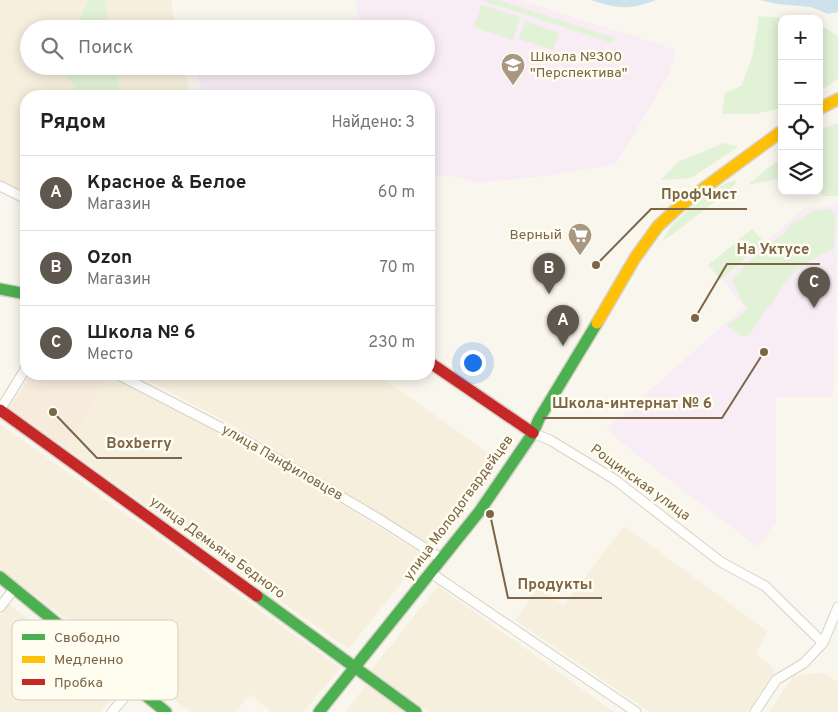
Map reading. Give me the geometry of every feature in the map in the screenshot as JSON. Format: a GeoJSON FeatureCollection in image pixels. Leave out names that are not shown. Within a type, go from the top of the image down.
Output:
{"type":"FeatureCollection","features":[{"type":"Feature","properties":{"kind":"street"},"geometry":{"type":"LineString","coordinates":[[823,107],[838,99]]}},
{"type":"Feature","properties":{"kind":"street","name":"улица Молодогвардейцев"},"geometry":{"type":"LineString","coordinates":[[319,712],[431,574],[478,512],[533,433],[635,258],[658,226],[682,205],[778,134]]}},
{"type":"Feature","properties":{"kind":"street"},"geometry":{"type":"LineString","coordinates":[[0,186],[20,196]]}},
{"type":"Feature","properties":{"kind":"street"},"geometry":{"type":"LineString","coordinates":[[0,289],[20,293]]}},
{"type":"Feature","properties":{"kind":"street","name":"Рощинская улица"},"geometry":{"type":"LineString","coordinates":[[435,366],[533,433],[550,440],[614,479],[721,562],[765,586],[823,643]]}},
{"type":"Feature","properties":{"kind":"street"},"geometry":{"type":"LineString","coordinates":[[0,410],[20,378]]}},
{"type":"Feature","properties":{"kind":"street","name":"улица Панфиловцев"},"geometry":{"type":"LineString","coordinates":[[130,380],[247,440],[442,559]]}},
{"type":"Feature","properties":{"kind":"street","name":"улица Демьяна Бедного"},"geometry":{"type":"LineString","coordinates":[[0,410],[175,535],[416,712]]}},
{"type":"Feature","properties":{"kind":"street"},"geometry":{"type":"LineString","coordinates":[[431,574],[636,712]]}},
{"type":"Feature","properties":{"kind":"street"},"geometry":{"type":"LineString","coordinates":[[0,577],[52,620]]}},
{"type":"Feature","properties":{"kind":"street"},"geometry":{"type":"LineString","coordinates":[[0,606],[14,589]]}},
{"type":"Feature","properties":{"kind":"street"},"geometry":{"type":"LineString","coordinates":[[755,712],[776,680],[804,663],[823,643],[838,607]]}},
{"type":"Feature","properties":{"kind":"street"},"geometry":{"type":"LineString","coordinates":[[112,712],[122,700]]}},
{"type":"Feature","properties":{"kind":"street"},"geometry":{"type":"LineString","coordinates":[[151,700],[166,712]]}},
{"type":"Feature","properties":{"kind":"shaded area"},"geometry":{"type":"Polygon","coordinates":[[[0,0],[171,0],[174,20],[20,20],[20,75],[186,75],[189,90],[20,90],[20,196],[0,186],[0,0]]]}},
{"type":"Feature","properties":{"kind":"shaded area","name":"Школа №300 \"Перспектива\""},"geometry":{"type":"Polygon","coordinates":[[[355,0],[521,0],[676,50],[668,76],[616,164],[544,176],[476,183],[452,176],[435,177],[435,90],[201,90],[198,75],[435,75],[435,20],[359,20],[355,0]]]}},
{"type":"Feature","properties":{"kind":"shaded area"},"geometry":{"type":"Polygon","coordinates":[[[838,205],[833,397],[776,397],[776,521],[758,547],[606,429],[744,307],[723,280],[804,208],[838,205]]]}},
{"type":"Feature","properties":{"kind":"shaded area"},"geometry":{"type":"Polygon","coordinates":[[[27,380],[107,380],[66,448],[9,407],[27,380]]]}},
{"type":"Feature","properties":{"kind":"shaded area"},"geometry":{"type":"Polygon","coordinates":[[[107,380],[120,380],[244,444],[424,555],[348,649],[66,448],[107,380]]]}},
{"type":"Feature","properties":{"kind":"shaded area"},"geometry":{"type":"Polygon","coordinates":[[[147,380],[383,380],[498,460],[430,547],[247,433],[147,380]]]}},
{"type":"Feature","properties":{"kind":"shaded area"},"geometry":{"type":"Polygon","coordinates":[[[0,424],[340,668],[303,712],[271,712],[251,694],[235,712],[191,712],[175,700],[178,700],[178,620],[68,620],[0,569],[0,424]]]}},
{"type":"Feature","properties":{"kind":"shaded area"},"geometry":{"type":"Polygon","coordinates":[[[624,526],[767,631],[756,654],[775,670],[748,712],[650,712],[515,620],[538,588],[564,605],[624,526]]]}},
{"type":"Feature","properties":{"kind":"shaded area"},"geometry":{"type":"Polygon","coordinates":[[[438,586],[614,712],[429,712],[371,670],[438,586]]]}},
{"type":"Feature","properties":{"kind":"shaded area"},"geometry":{"type":"Polygon","coordinates":[[[9,604],[29,620],[12,620],[12,700],[111,700],[101,712],[0,712],[0,615],[9,604]]]}},
{"type":"Feature","properties":{"kind":"shaded area"},"geometry":{"type":"Polygon","coordinates":[[[824,673],[838,682],[838,712],[769,712],[794,675],[824,673]]]}},
{"type":"Feature","properties":{"kind":"shaded area"},"geometry":{"type":"Polygon","coordinates":[[[367,684],[404,712],[345,712],[367,684]]]}},
{"type":"Feature","properties":{"kind":"green space"},"geometry":{"type":"Polygon","coordinates":[[[88,0],[105,0],[108,20],[80,20],[88,0]]]}},
{"type":"Feature","properties":{"kind":"green space"},"geometry":{"type":"Polygon","coordinates":[[[481,0],[498,0],[614,38],[612,43],[481,0]]]}},
{"type":"Feature","properties":{"kind":"green space"},"geometry":{"type":"Polygon","coordinates":[[[481,5],[520,17],[513,40],[474,27],[481,5]]]}},
{"type":"Feature","properties":{"kind":"green space"},"geometry":{"type":"Polygon","coordinates":[[[759,16],[778,18],[778,109],[755,114],[722,114],[725,93],[741,86],[752,57],[759,16]]]}},
{"type":"Feature","properties":{"kind":"green space"},"geometry":{"type":"Polygon","coordinates":[[[525,21],[559,33],[553,50],[519,39],[525,21]]]}},
{"type":"Feature","properties":{"kind":"green space"},"geometry":{"type":"Polygon","coordinates":[[[823,27],[838,36],[838,79],[823,89],[823,27]]]}},
{"type":"Feature","properties":{"kind":"green space"},"geometry":{"type":"Polygon","coordinates":[[[66,75],[116,75],[119,90],[74,90],[75,87],[66,75]]]}},
{"type":"Feature","properties":{"kind":"green space"},"geometry":{"type":"Polygon","coordinates":[[[838,123],[838,196],[821,195],[823,195],[823,129],[838,123]]]}},
{"type":"Feature","properties":{"kind":"green space"},"geometry":{"type":"Polygon","coordinates":[[[724,143],[738,147],[691,178],[661,180],[678,162],[724,143]]]}},
{"type":"Feature","properties":{"kind":"green space"},"geometry":{"type":"Polygon","coordinates":[[[778,161],[778,179],[748,185],[778,161]]]}},
{"type":"Feature","properties":{"kind":"green space"},"geometry":{"type":"Polygon","coordinates":[[[736,180],[735,185],[728,192],[662,242],[670,228],[691,207],[728,182],[736,180]]]}},
{"type":"Feature","properties":{"kind":"green space"},"geometry":{"type":"Polygon","coordinates":[[[830,209],[835,216],[834,249],[822,254],[797,270],[785,282],[771,305],[766,309],[747,336],[741,336],[727,326],[748,308],[743,303],[732,280],[748,262],[783,235],[789,226],[812,211],[830,209]]]}},
{"type":"Feature","properties":{"kind":"green space"},"geometry":{"type":"Polygon","coordinates":[[[752,229],[764,242],[721,280],[708,265],[752,229]]]}},
{"type":"Feature","properties":{"kind":"water"},"geometry":{"type":"Polygon","coordinates":[[[591,0],[656,0],[631,7],[616,7],[591,0]]]}},
{"type":"Feature","properties":{"kind":"water"},"geometry":{"type":"Polygon","coordinates":[[[760,0],[838,0],[838,12],[828,14],[811,7],[777,4],[760,0]]]}},
{"type":"Feature","properties":{"kind":"traffic: fast"},"geometry":{"type":"LineString","coordinates":[[0,289],[20,293]]}},
{"type":"Feature","properties":{"kind":"traffic: fast"},"geometry":{"type":"LineString","coordinates":[[319,712],[479,512],[533,433],[539,419],[597,323]]}},
{"type":"Feature","properties":{"kind":"traffic: fast"},"geometry":{"type":"LineString","coordinates":[[0,577],[53,620]]}},
{"type":"Feature","properties":{"kind":"traffic: fast"},"geometry":{"type":"LineString","coordinates":[[257,596],[416,712]]}},
{"type":"Feature","properties":{"kind":"traffic: fast"},"geometry":{"type":"LineString","coordinates":[[151,700],[166,712]]}},
{"type":"Feature","properties":{"kind":"traffic: slow"},"geometry":{"type":"LineString","coordinates":[[823,107],[838,99]]}},
{"type":"Feature","properties":{"kind":"traffic: slow"},"geometry":{"type":"LineString","coordinates":[[597,323],[635,258],[658,226],[681,205],[778,134]]}},
{"type":"Feature","properties":{"kind":"traffic: jam"},"geometry":{"type":"LineString","coordinates":[[435,366],[533,433]]}},
{"type":"Feature","properties":{"kind":"traffic: jam"},"geometry":{"type":"LineString","coordinates":[[0,410],[257,596]]}},
{"type":"Feature","properties":{"kind":"place","name":"Школа №300 \"Перспектива\""},"geometry":{"type":"Point","coordinates":[513,86]}},
{"type":"Feature","properties":{"kind":"place","name":"Верный"},"geometry":{"type":"Point","coordinates":[580,256]}},
{"type":"Feature","properties":{"kind":"place","name":"ПрофЧист"},"geometry":{"type":"Point","coordinates":[596,265]}},
{"type":"Feature","properties":{"kind":"place","name":"Ozon"},"geometry":{"type":"Point","coordinates":[549,294]}},
{"type":"Feature","properties":{"kind":"place","name":"Школа № 6"},"geometry":{"type":"Point","coordinates":[814,308]}},
{"type":"Feature","properties":{"kind":"place","name":"На Уктусе"},"geometry":{"type":"Point","coordinates":[695,318]}},
{"type":"Feature","properties":{"kind":"place","name":"Красное & Белое"},"geometry":{"type":"Point","coordinates":[563,346]}},
{"type":"Feature","properties":{"kind":"place","name":"Школа-интернат № 6"},"geometry":{"type":"Point","coordinates":[764,352]}},
{"type":"Feature","properties":{"kind":"place","name":"Boxberry"},"geometry":{"type":"Point","coordinates":[53,412]}},
{"type":"Feature","properties":{"kind":"place","name":"Продукты"},"geometry":{"type":"Point","coordinates":[490,514]}}]}
